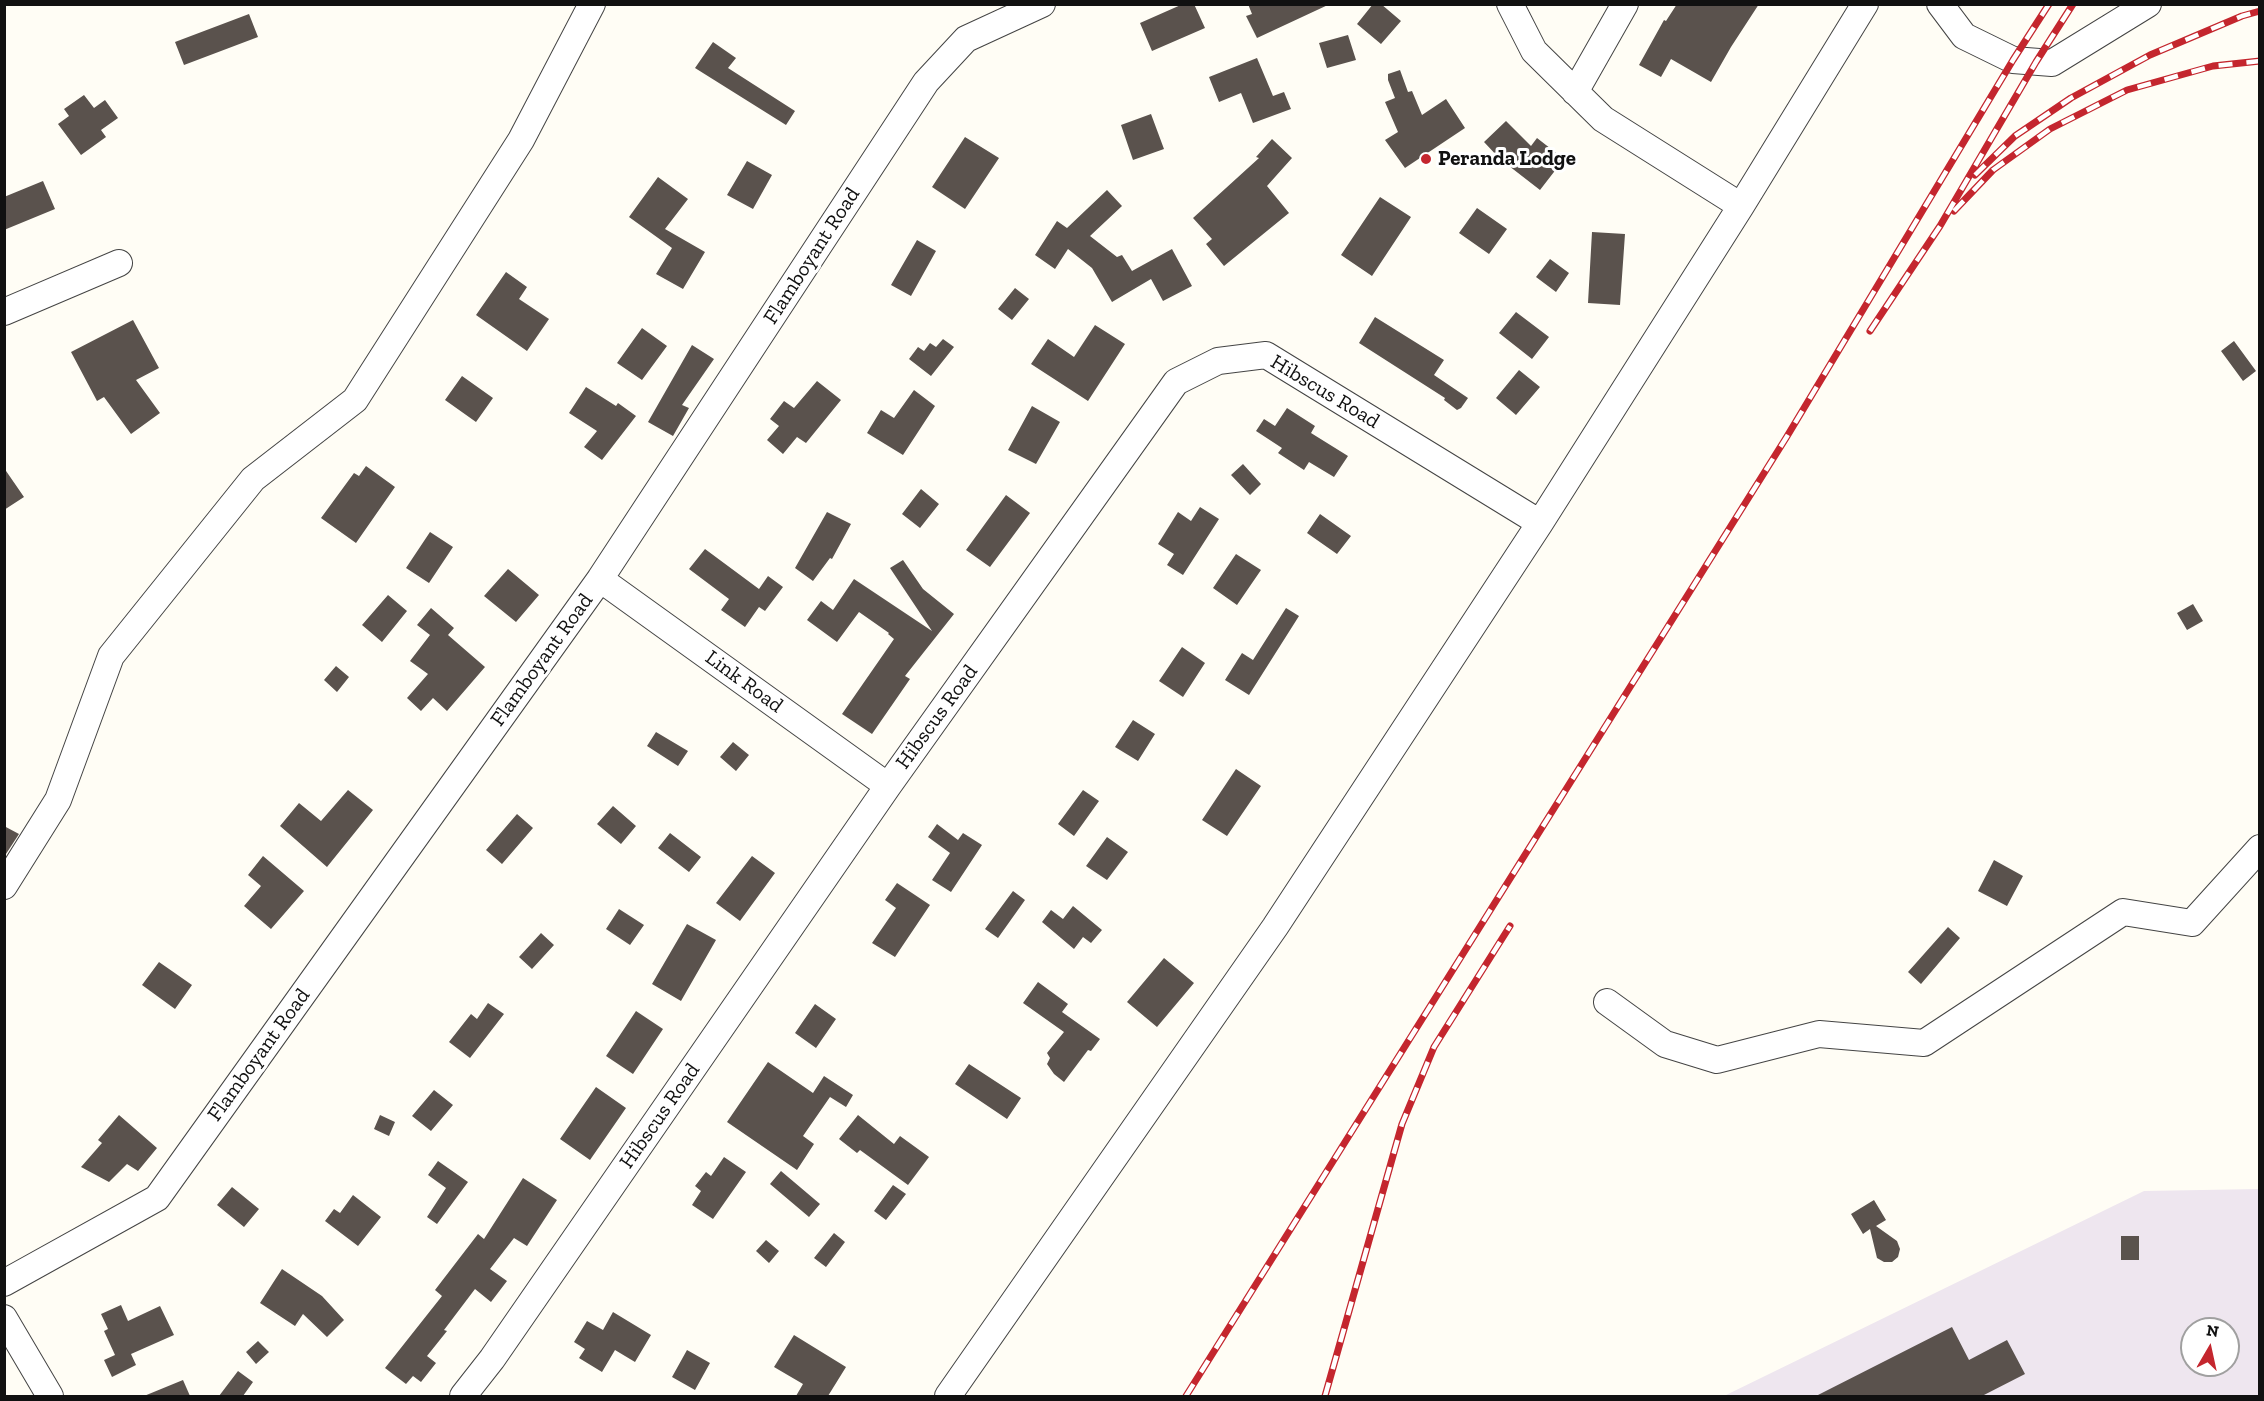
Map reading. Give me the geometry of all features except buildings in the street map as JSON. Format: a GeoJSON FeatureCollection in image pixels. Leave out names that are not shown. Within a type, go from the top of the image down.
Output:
{"type":"FeatureCollection","features":[{"type":"Feature","properties":{"kind":"street"},"geometry":{"type":"LineString","coordinates":[[4,886],[58,800],[111,656],[253,479],[355,400],[521,140],[592,4]]}},
{"type":"Feature","properties":{"kind":"street","name":"Flamboyant Road"},"geometry":{"type":"LineString","coordinates":[[4,1282],[157,1198],[600,579],[926,82],[966,39],[1042,4]]}},
{"type":"Feature","properties":{"kind":"street"},"geometry":{"type":"LineString","coordinates":[[1510,4],[1534,51],[1603,119],[1741,206]]}},
{"type":"Feature","properties":{"kind":"street"},"geometry":{"type":"LineString","coordinates":[[1575,92],[1625,4]]}},
{"type":"Feature","properties":{"kind":"street"},"geometry":{"type":"LineString","coordinates":[[948,1396],[1275,927],[1540,523],[1741,206],[1865,4]]}},
{"type":"Feature","properties":{"kind":"street"},"geometry":{"type":"LineString","coordinates":[[1940,4],[1964,36],[2013,60],[2052,63],[2148,4]]}},
{"type":"Feature","properties":{"kind":"street"},"geometry":{"type":"LineString","coordinates":[[2070,53],[2112,4]]}},
{"type":"Feature","properties":{"kind":"street"},"geometry":{"type":"LineString","coordinates":[[4,312],[119,263]]}},
{"type":"Feature","properties":{"kind":"street","name":"Hibscus Road"},"geometry":{"type":"LineString","coordinates":[[463,1396],[492,1359],[888,786],[1176,382],[1218,360],[1266,355],[1540,523]]}},
{"type":"Feature","properties":{"kind":"street","name":"Link Road"},"geometry":{"type":"LineString","coordinates":[[600,579],[888,786]]}},
{"type":"Feature","properties":{"kind":"street"},"geometry":{"type":"LineString","coordinates":[[1607,1002],[1665,1044],[1717,1060],[1819,1034],[1924,1043],[2123,912],[2192,923],[2259,848]]}},
{"type":"Feature","properties":{"kind":"street"},"geometry":{"type":"LineString","coordinates":[[4,1318],[50,1396]]}},
{"type":"Feature","properties":{"kind":"shaded area"},"geometry":{"type":"Polygon","coordinates":[[[2259,1189],[2259,1396],[1724,1396],[2144,1191],[2259,1189]]]}},
{"type":"Feature","properties":{"kind":"railway"},"geometry":{"type":"LineString","coordinates":[[1186,1396],[1786,438],[2049,4]]}},
{"type":"Feature","properties":{"kind":"railway"},"geometry":{"type":"LineString","coordinates":[[1870,331],[1940,226],[2036,62],[2073,4]]}},
{"type":"Feature","properties":{"kind":"railway"},"geometry":{"type":"LineString","coordinates":[[1975,175],[2015,136],[2071,98],[2150,55],[2242,16],[2260,11]]}},
{"type":"Feature","properties":{"kind":"railway"},"geometry":{"type":"LineString","coordinates":[[1954,211],[1993,170],[2050,129],[2127,90],[2213,66],[2260,61]]}},
{"type":"Feature","properties":{"kind":"railway"},"geometry":{"type":"LineString","coordinates":[[1325,1396],[1402,1124],[1434,1047],[1510,926]]}},
{"type":"Feature","properties":{"kind":"place","name":"Peranda Lodge"},"geometry":{"type":"Point","coordinates":[1426,159]}}]}
